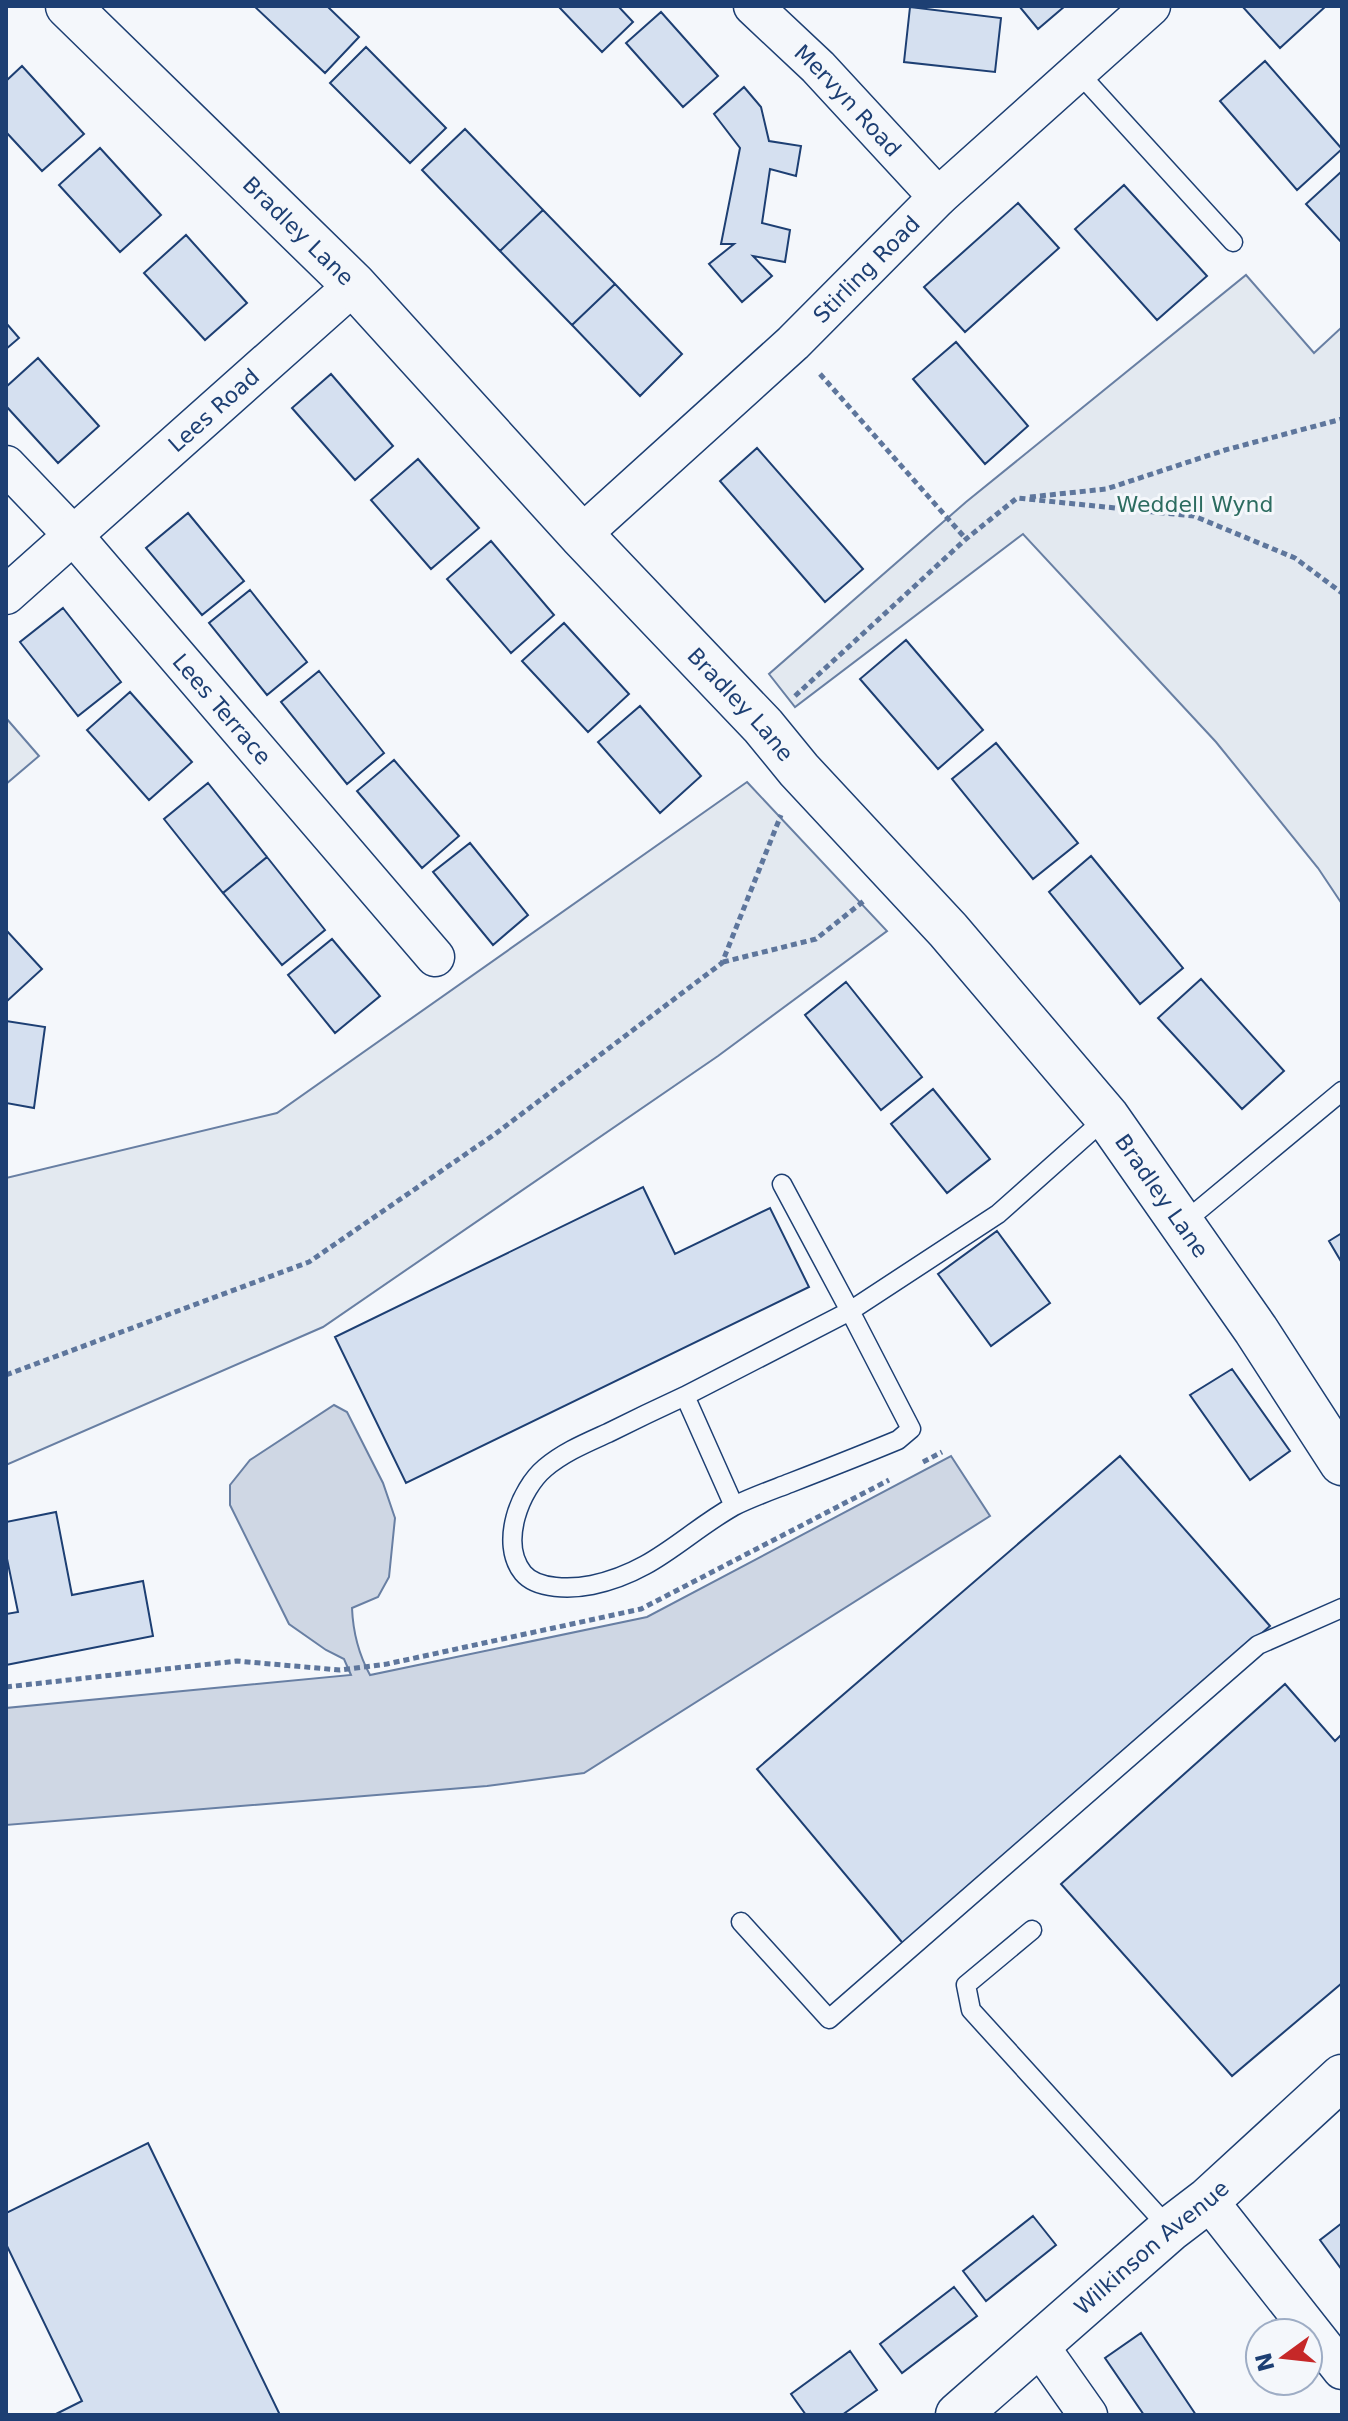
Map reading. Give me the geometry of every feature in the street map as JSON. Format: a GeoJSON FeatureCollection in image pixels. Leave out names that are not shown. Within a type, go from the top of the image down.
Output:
{"type":"FeatureCollection","features":[{"type":"Feature","properties":{"kind":"street","name":"Bradley Lane"},"geometry":{"type":"LineString","coordinates":[[68,6],[354,285],[948,930],[1107,1117],[1256,1330],[1342,1463]]}},
{"type":"Feature","properties":{"kind":"street","name":"Mervyn Road"},"geometry":{"type":"LineString","coordinates":[[753,6],[818,67],[938,197]]}},
{"type":"Feature","properties":{"kind":"street","name":"Stirling Road"},"geometry":{"type":"LineString","coordinates":[[581,535],[793,343],[938,197],[1151,6]]}},
{"type":"Feature","properties":{"kind":"street","name":"Lees Road"},"geometry":{"type":"LineString","coordinates":[[6,595],[354,285]]}},
{"type":"Feature","properties":{"kind":"street","name":"Lees Terrace"},"geometry":{"type":"LineString","coordinates":[[6,465],[73,535],[435,957]]}},
{"type":"Feature","properties":{"kind":"street","name":"Wilkinson Avenue"},"geometry":{"type":"LineString","coordinates":[[976,2409],[1038,2344],[1170,2229],[1208,2200],[1342,2077]]}},
{"type":"Feature","properties":{"kind":"street"},"geometry":{"type":"LineString","coordinates":[[1208,2200],[1342,2370]]}},
{"type":"Feature","properties":{"kind":"street"},"geometry":{"type":"LineString","coordinates":[[1038,2344],[1088,2415]]}},
{"type":"Feature","properties":{"kind":"lane"},"geometry":{"type":"LineString","coordinates":[[1078,72],[1233,242]]}},
{"type":"Feature","properties":{"kind":"lane"},"geometry":{"type":"LineString","coordinates":[[1182,1224],[1342,1091]]}},
{"type":"Feature","properties":{"kind":"lane"},"geometry":{"type":"LineString","coordinates":[[782,1184],[850,1311],[911,1429],[898,1440],[734,1506],[640,1569],[589,1586],[540,1584],[523,1574],[514,1556],[513,1536],[526,1490],[542,1470],[564,1454],[850,1311],[998,1214],[1107,1117]]}},
{"type":"Feature","properties":{"kind":"lane"},"geometry":{"type":"LineString","coordinates":[[685,1396],[734,1506]]}},
{"type":"Feature","properties":{"kind":"lane"},"geometry":{"type":"LineString","coordinates":[[741,1922],[829,2019],[1258,1645],[1342,1608]]}},
{"type":"Feature","properties":{"kind":"lane"},"geometry":{"type":"LineString","coordinates":[[1032,1930],[966,1985],[971,2010],[1170,2229]]}},
{"type":"Feature","properties":{"kind":"path"},"geometry":{"type":"LineString","coordinates":[[793,343],[966,539]]}},
{"type":"Feature","properties":{"kind":"path"},"geometry":{"type":"LineString","coordinates":[[763,726],[966,539],[1017,498],[1106,489],[1225,450],[1342,419]]}},
{"type":"Feature","properties":{"kind":"path"},"geometry":{"type":"LineString","coordinates":[[1017,498],[1194,516],[1295,558],[1342,593]]}},
{"type":"Feature","properties":{"kind":"path"},"geometry":{"type":"LineString","coordinates":[[722,963],[799,770]]}},
{"type":"Feature","properties":{"kind":"path"},"geometry":{"type":"LineString","coordinates":[[6,1375],[309,1262],[495,1134],[722,963],[816,939],[896,876]]}},
{"type":"Feature","properties":{"kind":"path"},"geometry":{"type":"LineString","coordinates":[[6,1687],[237,1661],[340,1670],[387,1664]]}},
{"type":"Feature","properties":{"kind":"green space","name":"Weddell Wynd"},"geometry":{"type":"Polygon","coordinates":[[[1246,275],[1314,353],[1342,327],[1342,904],[1318,868],[1216,742],[1023,534],[795,707],[769,674],[966,502],[1246,275]]]}},
{"type":"Feature","properties":{"kind":"green space"},"geometry":{"type":"Polygon","coordinates":[[[6,718],[39,756],[6,784],[6,718]]]}},
{"type":"Feature","properties":{"kind":"green space"},"geometry":{"type":"Polygon","coordinates":[[[747,782],[887,931],[718,1056],[323,1327],[6,1465],[6,1178],[277,1113],[747,782]]]}},
{"type":"Feature","properties":{"kind":"shaded area"},"geometry":{"type":"Polygon","coordinates":[[[334,1405],[347,1412],[383,1483],[395,1518],[389,1577],[378,1597],[352,1608],[357,1642],[370,1675],[647,1617],[951,1456],[990,1516],[584,1773],[487,1786],[6,1825],[6,1708],[351,1675],[344,1659],[289,1624],[230,1505],[230,1485],[250,1460],[334,1405]]]}},
{"type":"Feature","properties":{"kind":"building"},"geometry":{"type":"Polygon","coordinates":[[[254,6],[327,6],[359,37],[325,73],[254,6]]]}},
{"type":"Feature","properties":{"kind":"building"},"geometry":{"type":"Polygon","coordinates":[[[558,6],[618,6],[633,22],[602,52],[558,6]]]}},
{"type":"Feature","properties":{"kind":"building"},"geometry":{"type":"Polygon","coordinates":[[[1019,6],[1065,6],[1038,29],[1019,6]]]}},
{"type":"Feature","properties":{"kind":"building"},"geometry":{"type":"Polygon","coordinates":[[[1242,6],[1326,6],[1280,48],[1242,6]]]}},
{"type":"Feature","properties":{"kind":"building"},"geometry":{"type":"Polygon","coordinates":[[[910,7],[1001,18],[995,72],[904,62],[910,7]]]}},
{"type":"Feature","properties":{"kind":"building"},"geometry":{"type":"Polygon","coordinates":[[[661,12],[718,76],[683,107],[626,43],[661,12]]]}},
{"type":"Feature","properties":{"kind":"building"},"geometry":{"type":"Polygon","coordinates":[[[366,47],[446,128],[410,163],[330,83],[366,47]]]}},
{"type":"Feature","properties":{"kind":"building"},"geometry":{"type":"Polygon","coordinates":[[[1265,61],[1342,149],[1297,190],[1220,101],[1265,61]]]}},
{"type":"Feature","properties":{"kind":"building"},"geometry":{"type":"Polygon","coordinates":[[[22,66],[84,134],[42,171],[6,132],[6,81],[22,66]]]}},
{"type":"Feature","properties":{"kind":"building"},"geometry":{"type":"Polygon","coordinates":[[[744,87],[761,107],[769,141],[801,146],[796,176],[770,169],[762,223],[790,230],[785,262],[753,256],[772,276],[742,302],[709,264],[734,244],[721,244],[740,148],[714,114],[744,87]]]}},
{"type":"Feature","properties":{"kind":"building"},"geometry":{"type":"Polygon","coordinates":[[[465,129],[543,210],[500,251],[422,170],[465,129]]]}},
{"type":"Feature","properties":{"kind":"building"},"geometry":{"type":"Polygon","coordinates":[[[100,148],[161,215],[120,252],[59,185],[100,148]]]}},
{"type":"Feature","properties":{"kind":"building"},"geometry":{"type":"Polygon","coordinates":[[[1342,171],[1342,243],[1306,204],[1342,171]]]}},
{"type":"Feature","properties":{"kind":"building"},"geometry":{"type":"Polygon","coordinates":[[[1124,185],[1207,276],[1157,320],[1075,229],[1124,185]]]}},
{"type":"Feature","properties":{"kind":"building"},"geometry":{"type":"Polygon","coordinates":[[[1018,203],[1059,248],[965,332],[924,287],[1018,203]]]}},
{"type":"Feature","properties":{"kind":"building"},"geometry":{"type":"Polygon","coordinates":[[[543,210],[615,284],[572,325],[500,251],[543,210]]]}},
{"type":"Feature","properties":{"kind":"building"},"geometry":{"type":"Polygon","coordinates":[[[186,235],[247,303],[205,340],[144,273],[186,235]]]}},
{"type":"Feature","properties":{"kind":"building"},"geometry":{"type":"Polygon","coordinates":[[[615,284],[682,354],[640,396],[572,325],[615,284]]]}},
{"type":"Feature","properties":{"kind":"building"},"geometry":{"type":"Polygon","coordinates":[[[6,323],[19,338],[6,349],[6,323]]]}},
{"type":"Feature","properties":{"kind":"building"},"geometry":{"type":"Polygon","coordinates":[[[956,342],[1028,426],[985,464],[913,379],[956,342]]]}},
{"type":"Feature","properties":{"kind":"building"},"geometry":{"type":"Polygon","coordinates":[[[38,358],[99,426],[58,463],[6,406],[6,387],[38,358]]]}},
{"type":"Feature","properties":{"kind":"building"},"geometry":{"type":"Polygon","coordinates":[[[331,374],[393,446],[355,480],[292,408],[331,374]]]}},
{"type":"Feature","properties":{"kind":"building"},"geometry":{"type":"Polygon","coordinates":[[[757,448],[863,569],[825,602],[720,481],[757,448]]]}},
{"type":"Feature","properties":{"kind":"building"},"geometry":{"type":"Polygon","coordinates":[[[418,459],[479,528],[431,569],[371,500],[418,459]]]}},
{"type":"Feature","properties":{"kind":"building"},"geometry":{"type":"Polygon","coordinates":[[[188,513],[244,581],[202,615],[146,548],[188,513]]]}},
{"type":"Feature","properties":{"kind":"building"},"geometry":{"type":"Polygon","coordinates":[[[491,541],[554,615],[511,653],[447,579],[491,541]]]}},
{"type":"Feature","properties":{"kind":"building"},"geometry":{"type":"Polygon","coordinates":[[[250,590],[307,662],[267,695],[209,623],[250,590]]]}},
{"type":"Feature","properties":{"kind":"building"},"geometry":{"type":"Polygon","coordinates":[[[63,608],[121,682],[78,716],[20,642],[63,608]]]}},
{"type":"Feature","properties":{"kind":"building"},"geometry":{"type":"Polygon","coordinates":[[[564,623],[629,694],[588,732],[522,661],[564,623]]]}},
{"type":"Feature","properties":{"kind":"building"},"geometry":{"type":"Polygon","coordinates":[[[906,640],[983,730],[938,769],[860,679],[906,640]]]}},
{"type":"Feature","properties":{"kind":"building"},"geometry":{"type":"Polygon","coordinates":[[[319,671],[384,753],[347,784],[281,702],[319,671]]]}},
{"type":"Feature","properties":{"kind":"building"},"geometry":{"type":"Polygon","coordinates":[[[130,692],[192,762],[149,800],[87,730],[130,692]]]}},
{"type":"Feature","properties":{"kind":"building"},"geometry":{"type":"Polygon","coordinates":[[[640,706],[701,776],[660,813],[598,742],[640,706]]]}},
{"type":"Feature","properties":{"kind":"building"},"geometry":{"type":"Polygon","coordinates":[[[996,743],[1078,843],[1033,879],[952,779],[996,743]]]}},
{"type":"Feature","properties":{"kind":"building"},"geometry":{"type":"Polygon","coordinates":[[[394,760],[459,836],[422,868],[357,791],[394,760]]]}},
{"type":"Feature","properties":{"kind":"building"},"geometry":{"type":"Polygon","coordinates":[[[208,783],[267,857],[223,893],[164,819],[208,783]]]}},
{"type":"Feature","properties":{"kind":"building"},"geometry":{"type":"Polygon","coordinates":[[[470,843],[528,915],[493,945],[433,872],[470,843]]]}},
{"type":"Feature","properties":{"kind":"building"},"geometry":{"type":"Polygon","coordinates":[[[1091,856],[1183,968],[1140,1004],[1049,892],[1091,856]]]}},
{"type":"Feature","properties":{"kind":"building"},"geometry":{"type":"Polygon","coordinates":[[[267,857],[325,930],[282,965],[223,893],[267,857]]]}},
{"type":"Feature","properties":{"kind":"building"},"geometry":{"type":"Polygon","coordinates":[[[6,930],[42,969],[6,1002],[6,930]]]}},
{"type":"Feature","properties":{"kind":"building"},"geometry":{"type":"Polygon","coordinates":[[[332,939],[380,996],[335,1033],[288,975],[332,939]]]}},
{"type":"Feature","properties":{"kind":"building"},"geometry":{"type":"Polygon","coordinates":[[[1201,979],[1284,1071],[1242,1109],[1158,1018],[1201,979]]]}},
{"type":"Feature","properties":{"kind":"building"},"geometry":{"type":"Polygon","coordinates":[[[846,982],[922,1077],[881,1110],[805,1015],[846,982]]]}},
{"type":"Feature","properties":{"kind":"building"},"geometry":{"type":"Polygon","coordinates":[[[6,1021],[45,1027],[34,1108],[6,1103],[6,1021]]]}},
{"type":"Feature","properties":{"kind":"building"},"geometry":{"type":"Polygon","coordinates":[[[933,1089],[990,1159],[947,1193],[891,1124],[933,1089]]]}},
{"type":"Feature","properties":{"kind":"building"},"geometry":{"type":"Polygon","coordinates":[[[643,1187],[675,1254],[770,1208],[809,1287],[406,1483],[335,1337],[643,1187]]]}},
{"type":"Feature","properties":{"kind":"building"},"geometry":{"type":"Polygon","coordinates":[[[997,1231],[1050,1303],[991,1346],[938,1274],[997,1231]]]}},
{"type":"Feature","properties":{"kind":"building"},"geometry":{"type":"Polygon","coordinates":[[[1342,1233],[1342,1263],[1329,1241],[1342,1233]]]}},
{"type":"Feature","properties":{"kind":"building"},"geometry":{"type":"Polygon","coordinates":[[[1232,1369],[1290,1451],[1250,1480],[1190,1395],[1232,1369]]]}},
{"type":"Feature","properties":{"kind":"building"},"geometry":{"type":"Polygon","coordinates":[[[1120,1456],[1270,1626],[906,1947],[757,1769],[1120,1456]]]}},
{"type":"Feature","properties":{"kind":"building"},"geometry":{"type":"Polygon","coordinates":[[[56,1512],[72,1595],[143,1581],[153,1636],[6,1665],[6,1614],[18,1612],[6,1554],[6,1522],[56,1512]]]}},
{"type":"Feature","properties":{"kind":"building"},"geometry":{"type":"Polygon","coordinates":[[[1285,1684],[1335,1741],[1342,1734],[1342,1983],[1232,2076],[1061,1884],[1285,1684]]]}},
{"type":"Feature","properties":{"kind":"building"},"geometry":{"type":"Polygon","coordinates":[[[148,2143],[280,2415],[54,2415],[82,2401],[6,2244],[6,2213],[148,2143]]]}},
{"type":"Feature","properties":{"kind":"building"},"geometry":{"type":"Polygon","coordinates":[[[1033,2216],[1056,2245],[986,2301],[963,2271],[1033,2216]]]}},
{"type":"Feature","properties":{"kind":"building"},"geometry":{"type":"Polygon","coordinates":[[[1342,2223],[1342,2270],[1320,2240],[1342,2223]]]}},
{"type":"Feature","properties":{"kind":"building"},"geometry":{"type":"Polygon","coordinates":[[[954,2287],[977,2316],[902,2373],[880,2344],[954,2287]]]}},
{"type":"Feature","properties":{"kind":"building"},"geometry":{"type":"Polygon","coordinates":[[[1141,2333],[1196,2415],[1144,2415],[1105,2358],[1141,2333]]]}},
{"type":"Feature","properties":{"kind":"building"},"geometry":{"type":"Polygon","coordinates":[[[850,2351],[877,2390],[842,2415],[806,2415],[791,2394],[850,2351]]]}}]}
